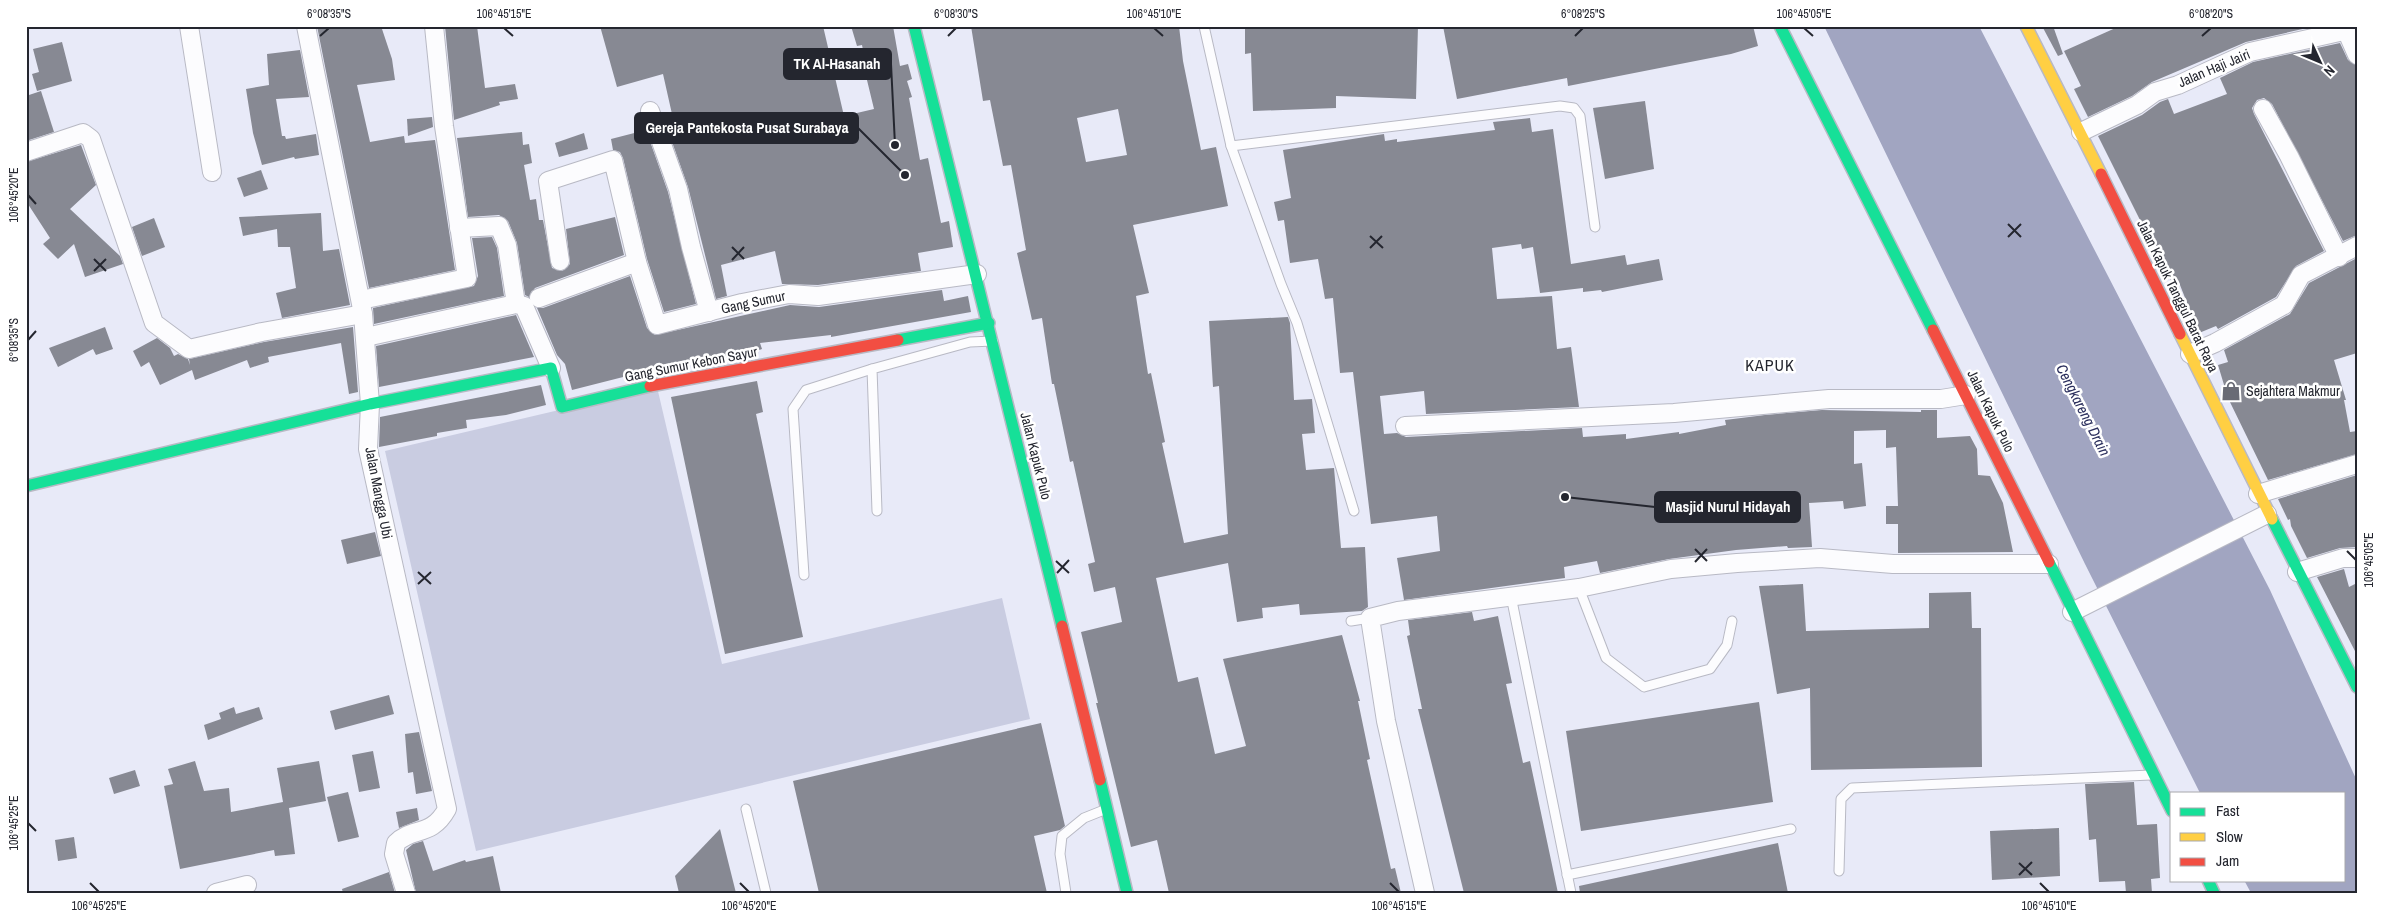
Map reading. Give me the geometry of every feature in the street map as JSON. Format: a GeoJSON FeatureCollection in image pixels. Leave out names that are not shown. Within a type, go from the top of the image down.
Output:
{"type":"FeatureCollection","features":[{"type":"Feature","properties":{"kind":"street"},"geometry":{"type":"LineString","coordinates":[[189,26],[212,172]]}},
{"type":"Feature","properties":{"kind":"street"},"geometry":{"type":"LineString","coordinates":[[306,26],[362,307],[366,337],[370,404]]}},
{"type":"Feature","properties":{"kind":"street"},"geometry":{"type":"LineString","coordinates":[[26,152],[84,133],[91,139],[154,323],[189,349],[362,307],[467,278],[444,126],[434,26]]}},
{"type":"Feature","properties":{"kind":"street","name":"Jalan Kapuk Pulo"},"geometry":{"type":"LineString","coordinates":[[914,26],[977,274],[1127,893]]}},
{"type":"Feature","properties":{"kind":"street","name":"Jalan Kapuk Pulo"},"geometry":{"type":"LineString","coordinates":[[1780,26],[1966,395],[2170,807]]}},
{"type":"Feature","properties":{"kind":"street","name":"Jalan Kapuk Tanggul Barat Raya"},"geometry":{"type":"LineString","coordinates":[[2026,26],[2081,132],[2258,494],[2259,518],[2297,572],[2357,687]]}},
{"type":"Feature","properties":{"kind":"street"},"geometry":{"type":"LineString","coordinates":[[2352,29],[2357,55]]}},
{"type":"Feature","properties":{"kind":"street","name":"Jalan Haji Jairi"},"geometry":{"type":"LineString","coordinates":[[2081,132],[2137,105],[2155,92],[2178,85],[2250,52],[2307,32],[2352,29]]}},
{"type":"Feature","properties":{"kind":"street"},"geometry":{"type":"LineString","coordinates":[[2263,109],[2289,156],[2339,257]]}},
{"type":"Feature","properties":{"kind":"street"},"geometry":{"type":"LineString","coordinates":[[650,111],[678,189],[690,247],[709,312]]}},
{"type":"Feature","properties":{"kind":"street","name":"Gang Sumur"},"geometry":{"type":"LineString","coordinates":[[560,261],[548,181],[613,160],[637,262],[657,325],[789,294],[818,296],[977,274]]}},
{"type":"Feature","properties":{"kind":"street"},"geometry":{"type":"LineString","coordinates":[[459,228],[499,226],[507,245],[516,304]]}},
{"type":"Feature","properties":{"kind":"street"},"geometry":{"type":"LineString","coordinates":[[2190,354],[2216,343],[2284,305],[2300,275],[2339,257],[2357,246]]}},
{"type":"Feature","properties":{"kind":"street"},"geometry":{"type":"LineString","coordinates":[[539,298],[637,262]]}},
{"type":"Feature","properties":{"kind":"street"},"geometry":{"type":"LineString","coordinates":[[26,486],[370,404],[550,368],[524,306],[516,304],[473,315],[366,337]]}},
{"type":"Feature","properties":{"kind":"street","name":"Gang Sumur Kebon Sayur"},"geometry":{"type":"LineString","coordinates":[[550,368],[562,407],[634,389],[989,323]]}},
{"type":"Feature","properties":{"kind":"street"},"geometry":{"type":"LineString","coordinates":[[1405,426],[1674,413],[1829,399],[1941,399],[1966,395]]}},
{"type":"Feature","properties":{"kind":"street","name":"Jalan Mangga Ubi"},"geometry":{"type":"LineString","coordinates":[[370,404],[368,449],[447,809],[440,822],[433,827],[398,841],[394,847],[394,854],[406,893]]}},
{"type":"Feature","properties":{"kind":"street"},"geometry":{"type":"LineString","coordinates":[[2258,494],[2357,464]]}},
{"type":"Feature","properties":{"kind":"street"},"geometry":{"type":"LineString","coordinates":[[2072,612],[2259,518]]}},
{"type":"Feature","properties":{"kind":"street"},"geometry":{"type":"LineString","coordinates":[[1425,893],[1386,722],[1370,618],[1398,611],[1579,588],[1671,569],[1820,558],[1893,564],[2049,564]]}},
{"type":"Feature","properties":{"kind":"street"},"geometry":{"type":"LineString","coordinates":[[2297,572],[2342,558],[2357,558]]}},
{"type":"Feature","properties":{"kind":"street"},"geometry":{"type":"LineString","coordinates":[[216,893],[247,885]]}},
{"type":"Feature","properties":{"kind":"lane"},"geometry":{"type":"LineString","coordinates":[[1204,26],[1231,146],[1297,323],[1354,511]]}},
{"type":"Feature","properties":{"kind":"lane"},"geometry":{"type":"LineString","coordinates":[[1231,146],[1541,108],[1560,106],[1574,108],[1580,116],[1594,227]]}},
{"type":"Feature","properties":{"kind":"lane"},"geometry":{"type":"LineString","coordinates":[[804,575],[792,409],[806,390],[872,369],[970,342],[993,342]]}},
{"type":"Feature","properties":{"kind":"lane"},"geometry":{"type":"LineString","coordinates":[[872,369],[877,511]]}},
{"type":"Feature","properties":{"kind":"lane"},"geometry":{"type":"LineString","coordinates":[[1579,588],[1606,658],[1644,687],[1710,669],[1727,645],[1732,622]]}},
{"type":"Feature","properties":{"kind":"lane"},"geometry":{"type":"LineString","coordinates":[[1511,596],[1571,893]]}},
{"type":"Feature","properties":{"kind":"lane"},"geometry":{"type":"LineString","coordinates":[[1351,621],[1370,618]]}},
{"type":"Feature","properties":{"kind":"lane"},"geometry":{"type":"LineString","coordinates":[[1839,871],[1840,799],[1852,788],[2153,775]]}},
{"type":"Feature","properties":{"kind":"lane"},"geometry":{"type":"LineString","coordinates":[[746,809],[766,893]]}},
{"type":"Feature","properties":{"kind":"lane"},"geometry":{"type":"LineString","coordinates":[[1066,893],[1060,854],[1062,836],[1084,818],[1107,809]]}},
{"type":"Feature","properties":{"kind":"lane"},"geometry":{"type":"LineString","coordinates":[[1567,875],[1790,829]]}},
{"type":"Feature","properties":{"kind":"shaded area"},"geometry":{"type":"Polygon","coordinates":[[[657,387],[722,664],[1002,598],[1030,719],[476,851],[385,451],[657,387]]]}},
{"type":"Feature","properties":{"kind":"water","name":"Cengkareng Drain"},"geometry":{"type":"Polygon","coordinates":[[[1824,26],[1979,26],[2270,590],[2357,781],[2357,893],[2251,893],[2245,882],[2346,882],[2346,792],[2199,792],[2085,564],[1824,26]]]}},
{"type":"Feature","properties":{"kind":"building"},"geometry":{"type":"Polygon","coordinates":[[[317,26],[381,26],[392,59],[395,80],[357,85],[370,142],[404,136],[405,143],[435,140],[455,270],[369,288],[317,26]]]}},
{"type":"Feature","properties":{"kind":"building"},"geometry":{"type":"Polygon","coordinates":[[[445,26],[477,26],[485,88],[515,84],[518,99],[499,102],[500,105],[454,120],[445,26]]]}},
{"type":"Feature","properties":{"kind":"building"},"geometry":{"type":"Polygon","coordinates":[[[600,26],[823,26],[844,116],[874,109],[866,76],[868,75],[862,45],[857,46],[851,26],[893,26],[900,66],[908,64],[912,79],[907,81],[912,97],[909,98],[920,160],[928,158],[941,223],[949,221],[953,247],[918,253],[921,271],[818,285],[782,284],[775,251],[721,265],[727,296],[716,299],[688,187],[666,125],[674,123],[663,74],[617,87],[600,26]]]}},
{"type":"Feature","properties":{"kind":"building"},"geometry":{"type":"Polygon","coordinates":[[[971,26],[1179,26],[1183,61],[1201,150],[1216,147],[1228,206],[1133,225],[1149,293],[1136,296],[1148,374],[1151,373],[1165,442],[1162,443],[1184,543],[1228,534],[1219,386],[1213,387],[1209,321],[1288,317],[1290,323],[1294,400],[1312,399],[1315,433],[1302,434],[1306,470],[1334,468],[1341,548],[1365,547],[1368,607],[1362,611],[1300,615],[1299,604],[1262,608],[1263,618],[1237,622],[1228,563],[1156,578],[1178,682],[1198,677],[1215,754],[1246,746],[1223,659],[1342,635],[1360,701],[1358,701],[1370,759],[1367,760],[1391,869],[1395,868],[1401,893],[1169,893],[1157,840],[1131,847],[1081,632],[1122,622],[1115,587],[1094,592],[1088,564],[1095,562],[1073,461],[1070,462],[1054,384],[1052,384],[1042,318],[1032,320],[1017,253],[1026,250],[1011,165],[1003,166],[990,100],[983,101],[971,26]],[[1118,109],[1077,118],[1086,162],[1127,155],[1118,109]]]}},
{"type":"Feature","properties":{"kind":"building"},"geometry":{"type":"Polygon","coordinates":[[[1245,26],[1418,26],[1416,99],[1336,96],[1336,108],[1253,111],[1251,53],[1245,54],[1245,26]]]}},
{"type":"Feature","properties":{"kind":"building"},"geometry":{"type":"Polygon","coordinates":[[[1443,26],[1753,26],[1758,46],[1731,54],[1568,86],[1567,78],[1457,99],[1443,26]]]}},
{"type":"Feature","properties":{"kind":"building"},"geometry":{"type":"Polygon","coordinates":[[[2042,26],[2053,26],[2063,54],[2058,56],[2042,26]]]}},
{"type":"Feature","properties":{"kind":"building"},"geometry":{"type":"Polygon","coordinates":[[[2120,26],[2316,26],[2246,42],[2152,82],[2132,96],[2088,117],[2074,89],[2081,86],[2064,51],[2120,26]]]}},
{"type":"Feature","properties":{"kind":"building"},"geometry":{"type":"Polygon","coordinates":[[[62,42],[72,81],[37,91],[32,74],[39,72],[33,49],[62,42]]]}},
{"type":"Feature","properties":{"kind":"building"},"geometry":{"type":"Polygon","coordinates":[[[2340,43],[2348,60],[2357,65],[2357,235],[2343,241],[2272,104],[2264,98],[2257,100],[2252,108],[2254,114],[2324,251],[2296,266],[2276,297],[2218,329],[2216,326],[2199,333],[2178,280],[2172,283],[2159,249],[2146,224],[2143,226],[2098,136],[2142,115],[2160,102],[2168,99],[2174,114],[2227,94],[2220,78],[2253,62],[2340,43]]]}},
{"type":"Feature","properties":{"kind":"building"},"geometry":{"type":"Polygon","coordinates":[[[300,50],[309,97],[276,99],[282,136],[285,136],[286,139],[316,134],[319,155],[295,159],[294,157],[262,165],[253,133],[246,89],[269,85],[267,54],[300,50]]]}},
{"type":"Feature","properties":{"kind":"building"},"geometry":{"type":"Polygon","coordinates":[[[41,91],[54,132],[26,141],[26,96],[41,91]]]}},
{"type":"Feature","properties":{"kind":"building"},"geometry":{"type":"Polygon","coordinates":[[[1645,101],[1654,169],[1605,179],[1593,108],[1645,101]]]}},
{"type":"Feature","properties":{"kind":"building"},"geometry":{"type":"Polygon","coordinates":[[[432,117],[433,127],[408,136],[407,119],[432,117]]]}},
{"type":"Feature","properties":{"kind":"building"},"geometry":{"type":"Polygon","coordinates":[[[1530,118],[1532,132],[1553,129],[1571,264],[1625,255],[1627,265],[1659,259],[1663,280],[1602,292],[1601,290],[1583,292],[1583,288],[1540,293],[1533,247],[1522,249],[1521,244],[1492,248],[1497,299],[1552,296],[1557,349],[1571,347],[1579,407],[1426,414],[1424,391],[1380,396],[1384,434],[1397,433],[1406,437],[1582,428],[1583,437],[1626,434],[1626,439],[1679,432],[1679,434],[1726,425],[1725,420],[1765,415],[1822,410],[1921,412],[1921,410],[1937,410],[1937,438],[1970,436],[1977,449],[1978,475],[1990,476],[2003,503],[2013,552],[1898,553],[1898,524],[1886,524],[1886,506],[1898,506],[1896,447],[1886,448],[1886,430],[1854,431],[1854,464],[1862,463],[1866,506],[1844,509],[1843,501],[1809,503],[1812,547],[1788,548],[1787,546],[1736,550],[1669,559],[1600,573],[1597,561],[1564,567],[1565,578],[1404,600],[1397,558],[1440,551],[1437,516],[1371,524],[1353,372],[1340,373],[1333,298],[1325,299],[1318,259],[1290,263],[1284,220],[1278,221],[1274,202],[1291,198],[1283,150],[1384,134],[1385,141],[1397,139],[1397,142],[1495,130],[1493,122],[1530,118]]]}},
{"type":"Feature","properties":{"kind":"building"},"geometry":{"type":"Polygon","coordinates":[[[646,130],[668,192],[696,304],[664,312],[647,259],[623,158],[620,152],[613,150],[611,139],[646,130]]]}},
{"type":"Feature","properties":{"kind":"building"},"geometry":{"type":"Polygon","coordinates":[[[522,132],[523,145],[529,144],[532,163],[524,165],[530,200],[536,199],[539,220],[543,220],[552,268],[562,271],[570,264],[566,229],[615,217],[624,255],[535,288],[529,297],[525,295],[517,243],[508,221],[499,215],[468,217],[457,138],[522,132]]]}},
{"type":"Feature","properties":{"kind":"building"},"geometry":{"type":"Polygon","coordinates":[[[584,133],[588,149],[559,157],[555,143],[584,133]]]}},
{"type":"Feature","properties":{"kind":"building"},"geometry":{"type":"Polygon","coordinates":[[[81,145],[96,185],[70,209],[120,256],[123,264],[85,277],[74,244],[58,259],[43,244],[50,238],[26,201],[26,162],[81,145]]]}},
{"type":"Feature","properties":{"kind":"building"},"geometry":{"type":"Polygon","coordinates":[[[261,170],[268,189],[244,197],[237,178],[261,170]]]}},
{"type":"Feature","properties":{"kind":"building"},"geometry":{"type":"Polygon","coordinates":[[[321,213],[323,251],[339,249],[350,305],[282,318],[276,293],[296,288],[290,247],[278,247],[277,229],[243,236],[239,217],[321,213]]]}},
{"type":"Feature","properties":{"kind":"building"},"geometry":{"type":"Polygon","coordinates":[[[154,218],[165,247],[142,256],[132,227],[154,218]]]}},
{"type":"Feature","properties":{"kind":"building"},"geometry":{"type":"Polygon","coordinates":[[[492,237],[497,248],[504,296],[374,324],[373,308],[474,286],[478,276],[472,238],[492,237]]]}},
{"type":"Feature","properties":{"kind":"building"},"geometry":{"type":"Polygon","coordinates":[[[2357,258],[2357,353],[2334,360],[2346,400],[2344,400],[2350,432],[2357,431],[2357,454],[2268,480],[2228,398],[2218,365],[2228,362],[2224,350],[2290,314],[2309,283],[2357,258]]]}},
{"type":"Feature","properties":{"kind":"building"},"geometry":{"type":"Polygon","coordinates":[[[630,276],[647,328],[655,335],[790,305],[819,307],[942,290],[944,301],[968,296],[971,312],[831,337],[831,335],[760,343],[762,349],[751,353],[631,375],[572,390],[565,364],[557,355],[537,308],[543,308],[630,276]]]}},
{"type":"Feature","properties":{"kind":"building"},"geometry":{"type":"Polygon","coordinates":[[[516,315],[534,357],[379,387],[376,346],[516,315]]]}},
{"type":"Feature","properties":{"kind":"building"},"geometry":{"type":"Polygon","coordinates":[[[105,327],[113,349],[96,355],[93,349],[58,367],[49,348],[105,327]]]}},
{"type":"Feature","properties":{"kind":"building"},"geometry":{"type":"Polygon","coordinates":[[[353,327],[358,392],[349,394],[341,343],[268,357],[269,362],[250,368],[247,360],[195,380],[192,370],[160,385],[149,362],[141,367],[133,351],[157,338],[170,348],[174,356],[178,354],[188,359],[190,365],[189,359],[264,342],[353,327]]]}},
{"type":"Feature","properties":{"kind":"building"},"geometry":{"type":"Polygon","coordinates":[[[757,381],[763,412],[756,414],[803,637],[725,654],[671,397],[757,381]]]}},
{"type":"Feature","properties":{"kind":"building"},"geometry":{"type":"Polygon","coordinates":[[[541,385],[546,405],[506,415],[466,420],[467,428],[379,447],[380,417],[541,385]]]}},
{"type":"Feature","properties":{"kind":"building"},"geometry":{"type":"Polygon","coordinates":[[[2357,475],[2357,547],[2340,548],[2307,558],[2291,526],[2290,519],[2288,520],[2278,499],[2357,475]]]}},
{"type":"Feature","properties":{"kind":"building"},"geometry":{"type":"Polygon","coordinates":[[[375,532],[381,556],[347,564],[341,540],[375,532]]]}},
{"type":"Feature","properties":{"kind":"building"},"geometry":{"type":"Polygon","coordinates":[[[2344,569],[2349,587],[2357,583],[2357,655],[2317,577],[2344,569]]]}},
{"type":"Feature","properties":{"kind":"building"},"geometry":{"type":"Polygon","coordinates":[[[1803,584],[1806,631],[1929,628],[1929,593],[1971,592],[1972,628],[1981,628],[1982,767],[1811,770],[1810,688],[1777,694],[1759,586],[1803,584]]]}},
{"type":"Feature","properties":{"kind":"building"},"geometry":{"type":"Polygon","coordinates":[[[1472,612],[1474,621],[1498,616],[1512,683],[1506,684],[1523,763],[1530,761],[1558,893],[1464,893],[1418,709],[1422,709],[1407,636],[1410,635],[1408,620],[1472,612]]]}},
{"type":"Feature","properties":{"kind":"building"},"geometry":{"type":"Polygon","coordinates":[[[389,695],[394,714],[335,730],[330,711],[389,695]]]}},
{"type":"Feature","properties":{"kind":"building"},"geometry":{"type":"Polygon","coordinates":[[[1759,702],[1773,802],[1581,831],[1566,731],[1759,702]]]}},
{"type":"Feature","properties":{"kind":"building"},"geometry":{"type":"Polygon","coordinates":[[[234,707],[236,714],[259,707],[263,719],[208,740],[204,725],[221,719],[219,713],[234,707]]]}},
{"type":"Feature","properties":{"kind":"building"},"geometry":{"type":"Polygon","coordinates":[[[1041,723],[1065,826],[1060,830],[1034,836],[1047,893],[819,893],[793,781],[1041,723]]]}},
{"type":"Feature","properties":{"kind":"building"},"geometry":{"type":"Polygon","coordinates":[[[419,732],[432,791],[416,794],[413,772],[408,773],[405,734],[419,732]]]}},
{"type":"Feature","properties":{"kind":"building"},"geometry":{"type":"Polygon","coordinates":[[[373,751],[380,788],[359,792],[352,755],[373,751]]]}},
{"type":"Feature","properties":{"kind":"building"},"geometry":{"type":"Polygon","coordinates":[[[195,761],[204,791],[229,788],[231,812],[283,802],[277,768],[319,761],[326,801],[289,808],[295,854],[275,856],[274,850],[180,869],[164,786],[173,784],[168,769],[195,761]]]}},
{"type":"Feature","properties":{"kind":"building"},"geometry":{"type":"Polygon","coordinates":[[[135,770],[140,786],[114,794],[109,778],[135,770]]]}},
{"type":"Feature","properties":{"kind":"building"},"geometry":{"type":"Polygon","coordinates":[[[2134,782],[2137,825],[2157,824],[2160,878],[2151,879],[2152,893],[2126,893],[2125,881],[2099,882],[2096,839],[2089,840],[2085,784],[2134,782]]]}},
{"type":"Feature","properties":{"kind":"building"},"geometry":{"type":"Polygon","coordinates":[[[348,792],[359,837],[338,842],[327,797],[348,792]]]}},
{"type":"Feature","properties":{"kind":"building"},"geometry":{"type":"Polygon","coordinates":[[[417,808],[419,820],[399,828],[396,812],[417,808]]]}},
{"type":"Feature","properties":{"kind":"building"},"geometry":{"type":"Polygon","coordinates":[[[2059,828],[2060,876],[1992,880],[1990,831],[2059,828]]]}},
{"type":"Feature","properties":{"kind":"building"},"geometry":{"type":"Polygon","coordinates":[[[720,829],[736,893],[679,893],[675,876],[720,829]]]}},
{"type":"Feature","properties":{"kind":"building"},"geometry":{"type":"Polygon","coordinates":[[[74,837],[77,858],[58,861],[55,840],[74,837]]]}},
{"type":"Feature","properties":{"kind":"building"},"geometry":{"type":"Polygon","coordinates":[[[423,841],[433,871],[465,860],[466,862],[493,856],[501,893],[416,893],[406,850],[413,844],[423,841]]]}},
{"type":"Feature","properties":{"kind":"building"},"geometry":{"type":"Polygon","coordinates":[[[1778,843],[1788,893],[1580,893],[1579,886],[1778,843]]]}},
{"type":"Feature","properties":{"kind":"building"},"geometry":{"type":"Polygon","coordinates":[[[389,872],[395,893],[343,893],[342,889],[389,872]]]}},
{"type":"Feature","properties":{"kind":"traffic: fast"},"geometry":{"type":"LineString","coordinates":[[914,26],[1062,626]]}},
{"type":"Feature","properties":{"kind":"traffic: fast"},"geometry":{"type":"LineString","coordinates":[[1780,26],[1933,330]]}},
{"type":"Feature","properties":{"kind":"traffic: fast"},"geometry":{"type":"LineString","coordinates":[[898,340],[989,323]]}},
{"type":"Feature","properties":{"kind":"traffic: fast"},"geometry":{"type":"LineString","coordinates":[[26,486],[370,404],[551,368],[562,407],[650,386]]}},
{"type":"Feature","properties":{"kind":"traffic: fast"},"geometry":{"type":"LineString","coordinates":[[2272,519],[2357,687]]}},
{"type":"Feature","properties":{"kind":"traffic: fast"},"geometry":{"type":"LineString","coordinates":[[2049,562],[2170,807]]}},
{"type":"Feature","properties":{"kind":"traffic: fast"},"geometry":{"type":"LineString","coordinates":[[1100,780],[1127,893]]}},
{"type":"Feature","properties":{"kind":"traffic: fast"},"geometry":{"type":"LineString","coordinates":[[2209,882],[2214,893]]}},
{"type":"Feature","properties":{"kind":"traffic: slow"},"geometry":{"type":"LineString","coordinates":[[2026,26],[2101,174]]}},
{"type":"Feature","properties":{"kind":"traffic: slow"},"geometry":{"type":"LineString","coordinates":[[2180,334],[2272,519]]}},
{"type":"Feature","properties":{"kind":"traffic: jam"},"geometry":{"type":"LineString","coordinates":[[2101,174],[2180,334]]}},
{"type":"Feature","properties":{"kind":"traffic: jam"},"geometry":{"type":"LineString","coordinates":[[1933,330],[2049,562]]}},
{"type":"Feature","properties":{"kind":"traffic: jam"},"geometry":{"type":"LineString","coordinates":[[650,386],[898,340]]}},
{"type":"Feature","properties":{"kind":"traffic: jam"},"geometry":{"type":"LineString","coordinates":[[1062,626],[1100,780]]}},
{"type":"Feature","properties":{"kind":"place","name":"TK Al-Hasanah"},"geometry":{"type":"Point","coordinates":[895,145]}},
{"type":"Feature","properties":{"kind":"place","name":"Gereja Pantekosta Pusat Surabaya"},"geometry":{"type":"Point","coordinates":[905,175]}},
{"type":"Feature","properties":{"kind":"place","name":"Sejahtera Makmur"},"geometry":{"type":"Point","coordinates":[2231,391]}},
{"type":"Feature","properties":{"kind":"place","name":"Masjid Nurul Hidayah"},"geometry":{"type":"Point","coordinates":[1565,497]}},
{"type":"Feature","properties":{"kind":"district","name":"KAPUK"},"geometry":{"type":"Point","coordinates":[1770,365]}}]}
